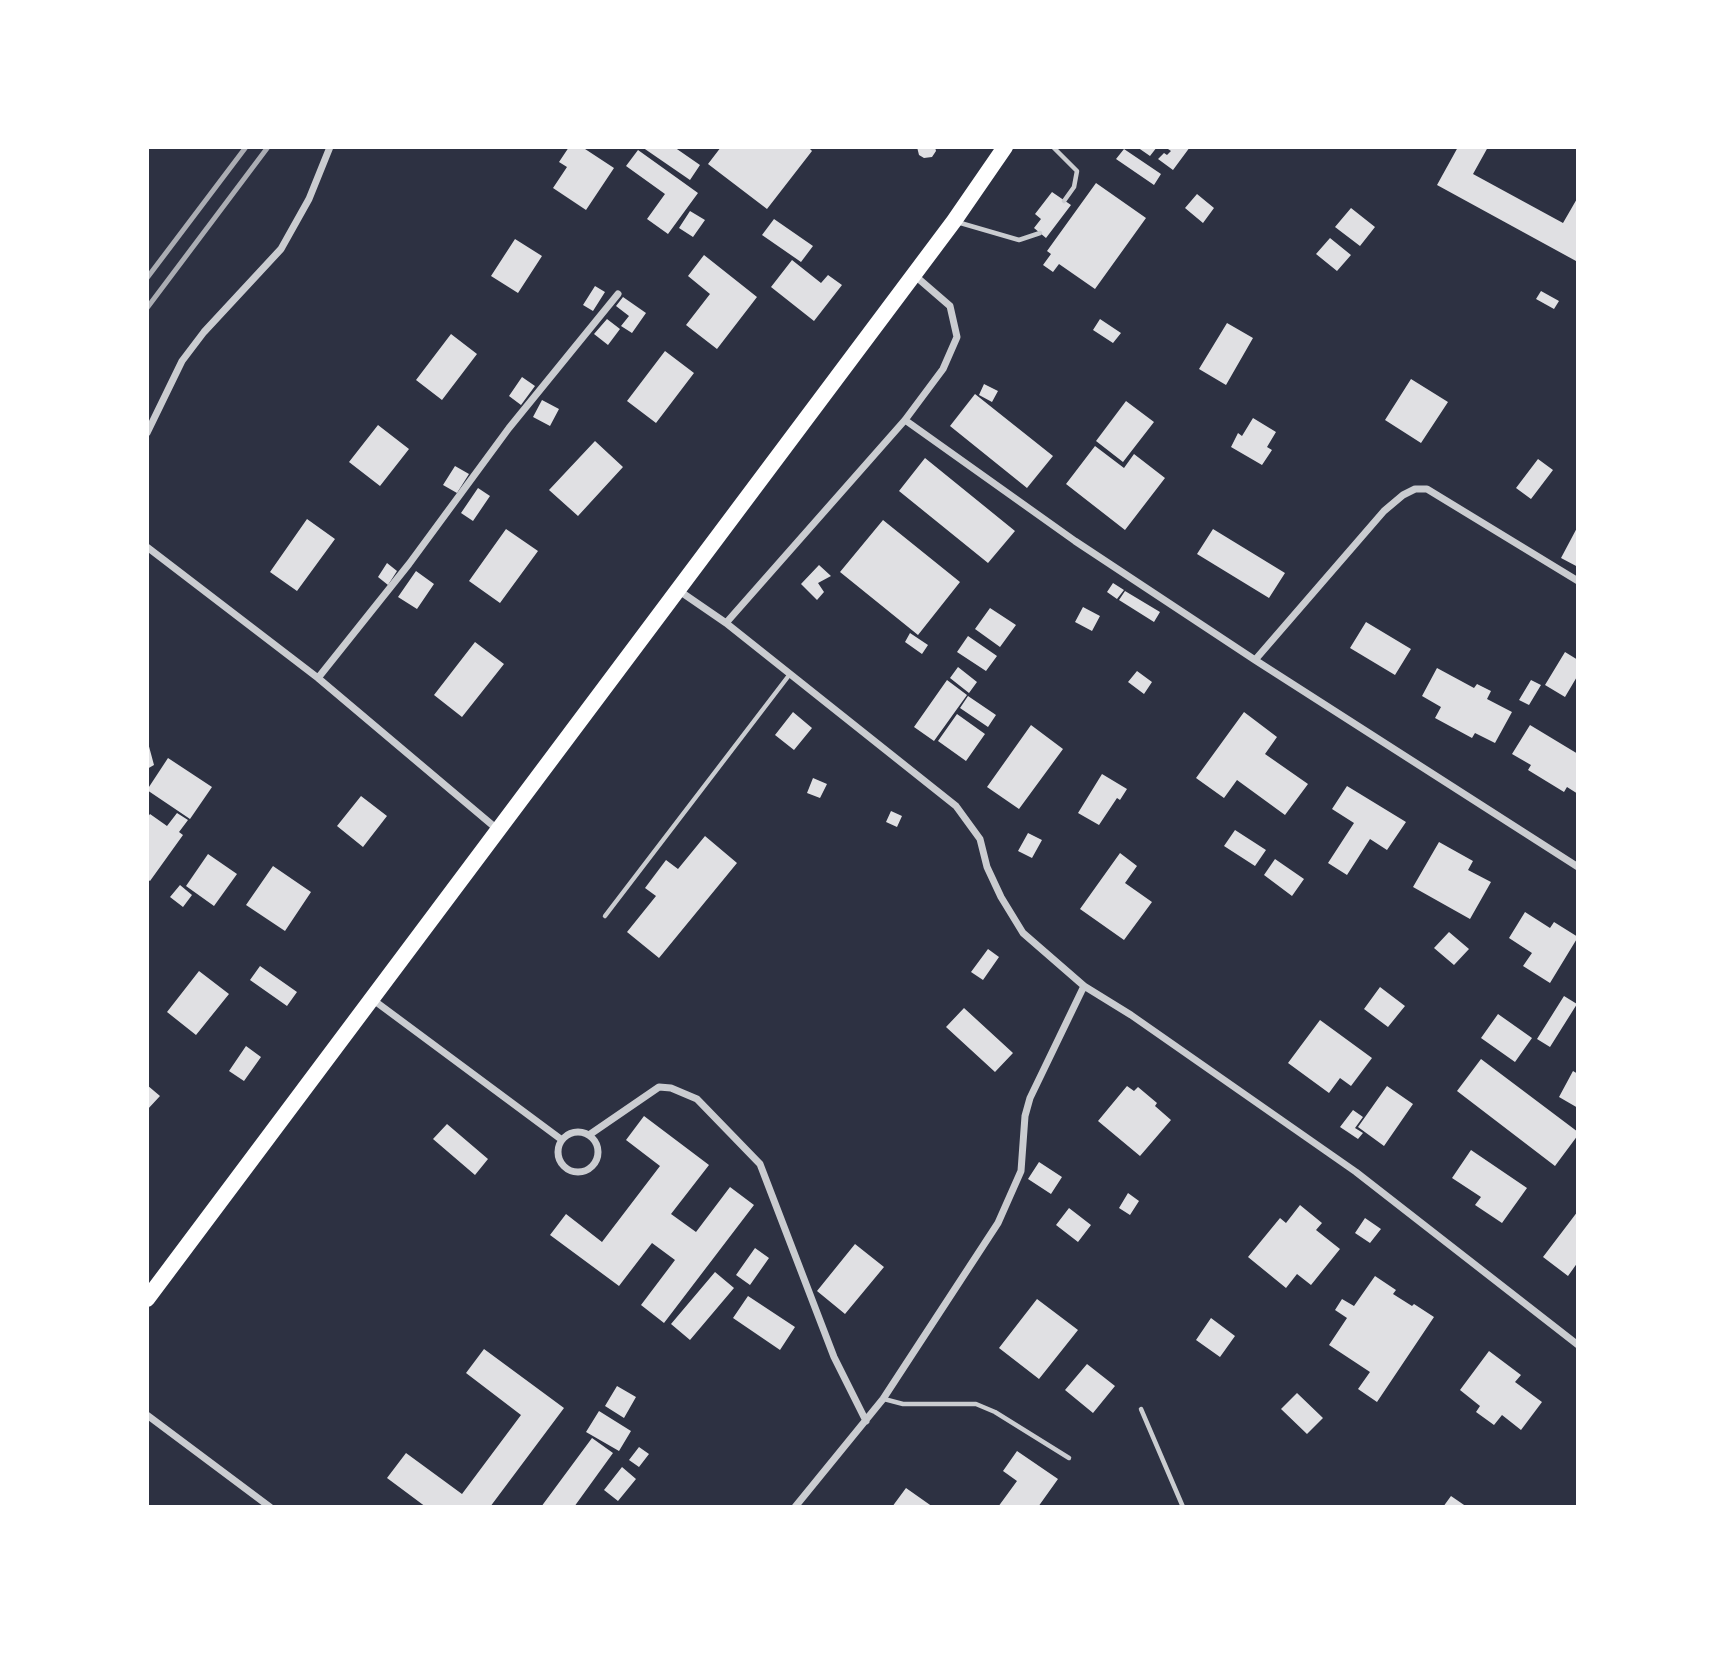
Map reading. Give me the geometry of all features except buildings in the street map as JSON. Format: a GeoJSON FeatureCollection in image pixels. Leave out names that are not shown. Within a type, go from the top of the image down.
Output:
{"type":"FeatureCollection","features":[{"type":"Feature","properties":{"kind":"highway"},"geometry":{"type":"LineString","coordinates":[[147,1299],[954,221],[1005,147]]}},
{"type":"Feature","properties":{"kind":"street"},"geometry":{"type":"LineString","coordinates":[[147,433],[181,362],[204,332],[281,249],[309,199],[330,147]]}},
{"type":"Feature","properties":{"kind":"street"},"geometry":{"type":"LineString","coordinates":[[726,623],[905,420],[943,369],[957,337],[950,306],[913,274]]}},
{"type":"Feature","properties":{"kind":"street"},"geometry":{"type":"LineString","coordinates":[[318,678],[409,564],[509,428],[618,294]]}},
{"type":"Feature","properties":{"kind":"street"},"geometry":{"type":"LineString","coordinates":[[905,420],[1075,541],[1578,867]]}},
{"type":"Feature","properties":{"kind":"street"},"geometry":{"type":"LineString","coordinates":[[1255,660],[1384,511],[1415,489],[1427,489],[1578,581]]}},
{"type":"Feature","properties":{"kind":"street"},"geometry":{"type":"LineString","coordinates":[[147,547],[318,678],[498,830]]}},
{"type":"Feature","properties":{"kind":"street"},"geometry":{"type":"LineString","coordinates":[[677,589],[726,623],[956,806],[979,839],[987,867],[1001,897],[1023,933],[1084,986],[1131,1015],[1356,1172],[1578,1345]]}},
{"type":"Feature","properties":{"kind":"street"},"geometry":{"type":"LineString","coordinates":[[795,1507],[883,1399],[998,1223],[1021,1171],[1025,1116],[1030,1098],[1084,986]]}},
{"type":"Feature","properties":{"kind":"street"},"geometry":{"type":"LineString","coordinates":[[372,998],[562,1140]]}},
{"type":"Feature","properties":{"kind":"street"},"geometry":{"type":"LineString","coordinates":[[589,1135],[659,1087],[671,1088],[697,1099],[733,1136],[760,1164],[834,1357],[866,1421]]}},
{"type":"Feature","properties":{"kind":"street"},"geometry":{"type":"LineString","coordinates":[[575,1132],[589,1135],[597,1142],[599,1153],[595,1163],[587,1171],[566,1169],[559,1160],[558,1150],[562,1140],[575,1132]]}},
{"type":"Feature","properties":{"kind":"street"},"geometry":{"type":"LineString","coordinates":[[147,1415],[270,1507]]}},
{"type":"Feature","properties":{"kind":"lane"},"geometry":{"type":"LineString","coordinates":[[1053,147],[1077,171],[1074,187],[1064,201]]}},
{"type":"Feature","properties":{"kind":"lane"},"geometry":{"type":"LineString","coordinates":[[954,221],[1019,240],[1040,233]]}},
{"type":"Feature","properties":{"kind":"lane"},"geometry":{"type":"LineString","coordinates":[[605,916],[790,674]]}},
{"type":"Feature","properties":{"kind":"lane"},"geometry":{"type":"LineString","coordinates":[[883,1399],[903,1404],[976,1404],[995,1412],[1069,1458]]}},
{"type":"Feature","properties":{"kind":"lane"},"geometry":{"type":"LineString","coordinates":[[1141,1409],[1183,1507]]}},
{"type":"Feature","properties":{"kind":"railway"},"geometry":{"type":"LineString","coordinates":[[147,278],[246,147]]}},
{"type":"Feature","properties":{"kind":"railway"},"geometry":{"type":"LineString","coordinates":[[147,308],[268,147]]}}]}
